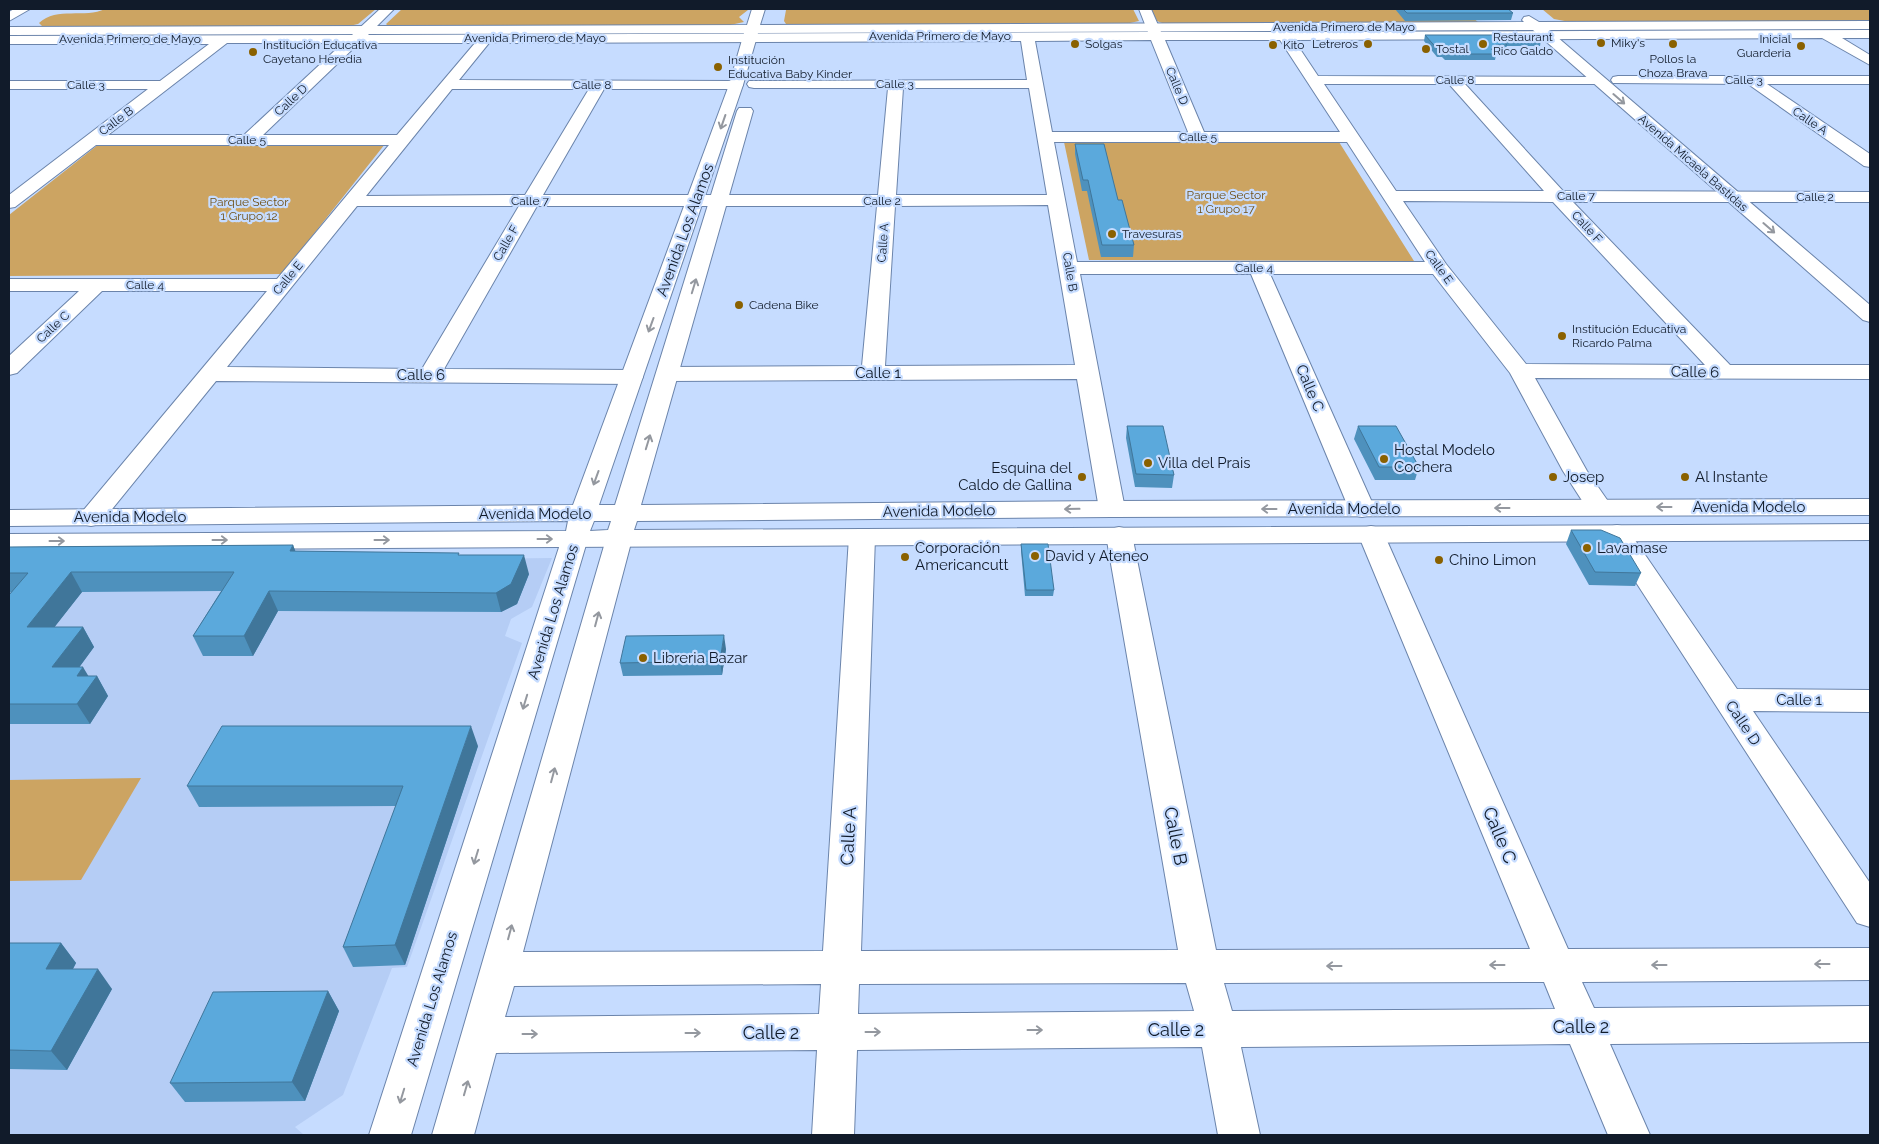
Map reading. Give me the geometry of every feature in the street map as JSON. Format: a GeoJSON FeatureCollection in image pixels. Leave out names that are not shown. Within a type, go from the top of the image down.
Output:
{"type":"FeatureCollection","features":[{"type":"Feature","properties":{"kind":"street"},"geometry":{"type":"LineString","coordinates":[[9,17],[23,9]]}},
{"type":"Feature","properties":{"kind":"street","name":"Calle D"},"geometry":{"type":"LineString","coordinates":[[248,140],[387,9]]}},
{"type":"Feature","properties":{"kind":"street","name":"Avenida Los Alamos"},"geometry":{"type":"LineString","coordinates":[[758,9],[760,33]]}},
{"type":"Feature","properties":{"kind":"street","name":"Avenida Los Alamos"},"geometry":{"type":"LineString","coordinates":[[453,1135],[622,526],[668,374],[708,201],[760,33],[776,9]]}},
{"type":"Feature","properties":{"kind":"street","name":"Calle D"},"geometry":{"type":"LineString","coordinates":[[1145,9],[1198,137]]}},
{"type":"Feature","properties":{"kind":"street","name":"Avenida Micaela Bastidas"},"geometry":{"type":"LineString","coordinates":[[1517,9],[1618,80],[1708,154]]}},
{"type":"Feature","properties":{"kind":"street","name":"Avenida Micaela Bastidas"},"geometry":{"type":"LineString","coordinates":[[1532,9],[1548,30],[1597,80],[1870,316]]}},
{"type":"Feature","properties":{"kind":"street","name":"Avenida Primero de Mayo"},"geometry":{"type":"LineString","coordinates":[[9,30],[360,34],[1281,32],[1870,25]]}},
{"type":"Feature","properties":{"kind":"street","name":"Avenida Primero de Mayo"},"geometry":{"type":"LineString","coordinates":[[1548,30],[1870,34]]}},
{"type":"Feature","properties":{"kind":"street","name":"Avenida Primero de Mayo"},"geometry":{"type":"LineString","coordinates":[[9,40],[224,39],[360,34],[486,39],[760,33],[1027,36],[1154,32]]}},
{"type":"Feature","properties":{"kind":"street","name":"Calle E"},"geometry":{"type":"LineString","coordinates":[[1281,32],[1439,268],[1520,370],[1575,471],[1599,507]]}},
{"type":"Feature","properties":{"kind":"street"},"geometry":{"type":"LineString","coordinates":[[1825,34],[1870,61]]}},
{"type":"Feature","properties":{"kind":"street","name":"Calle B"},"geometry":{"type":"LineString","coordinates":[[1027,36],[1200,966],[1218,1029],[1239,1135]]}},
{"type":"Feature","properties":{"kind":"street","name":"Calle B"},"geometry":{"type":"LineString","coordinates":[[9,203],[224,39]]}},
{"type":"Feature","properties":{"kind":"street","name":"Calle E"},"geometry":{"type":"LineString","coordinates":[[91,518],[486,39]]}},
{"type":"Feature","properties":{"kind":"street","name":"Calle 8"},"geometry":{"type":"LineString","coordinates":[[1313,80],[1597,80]]}},
{"type":"Feature","properties":{"kind":"street","name":"Calle F"},"geometry":{"type":"LineString","coordinates":[[1453,80],[1558,196],[1725,372]]}},
{"type":"Feature","properties":{"kind":"street","name":"Calle 3"},"geometry":{"type":"LineString","coordinates":[[1618,80],[1870,80]]}},
{"type":"Feature","properties":{"kind":"street","name":"Calle A"},"geometry":{"type":"LineString","coordinates":[[1751,80],[1870,162]]}},
{"type":"Feature","properties":{"kind":"street","name":"Calle 8"},"geometry":{"type":"LineString","coordinates":[[448,84],[745,84]]}},
{"type":"Feature","properties":{"kind":"street","name":"Calle 3"},"geometry":{"type":"LineString","coordinates":[[745,84],[1036,84]]}},
{"type":"Feature","properties":{"kind":"street","name":"Calle A"},"geometry":{"type":"LineString","coordinates":[[873,373],[896,84]]}},
{"type":"Feature","properties":{"kind":"street","name":"Calle 3"},"geometry":{"type":"LineString","coordinates":[[9,85],[164,85]]}},
{"type":"Feature","properties":{"kind":"street"},"geometry":{"type":"LineString","coordinates":[[16,99],[37,85]]}},
{"type":"Feature","properties":{"kind":"street","name":"Calle F"},"geometry":{"type":"LineString","coordinates":[[429,375],[599,85]]}},
{"type":"Feature","properties":{"kind":"street","name":"Calle 5"},"geometry":{"type":"LineString","coordinates":[[1046,137],[1351,137]]}},
{"type":"Feature","properties":{"kind":"street","name":"Calle 5"},"geometry":{"type":"LineString","coordinates":[[92,140],[402,140]]}},
{"type":"Feature","properties":{"kind":"street","name":"Avenida Micaela Bastidas"},"geometry":{"type":"LineString","coordinates":[[1738,179],[1782,216]]}},
{"type":"Feature","properties":{"kind":"street","name":"Calle 7"},"geometry":{"type":"LineString","coordinates":[[1391,196],[1760,197]]}},
{"type":"Feature","properties":{"kind":"street","name":"Calle 2"},"geometry":{"type":"LineString","coordinates":[[1760,197],[1870,197]]}},
{"type":"Feature","properties":{"kind":"street","name":"Calle 2"},"geometry":{"type":"LineString","coordinates":[[708,201],[1057,200]]}},
{"type":"Feature","properties":{"kind":"street","name":"Calle 7"},"geometry":{"type":"LineString","coordinates":[[352,201],[708,201]]}},
{"type":"Feature","properties":{"kind":"street","name":"Avenida Los Alamos"},"geometry":{"type":"LineString","coordinates":[[390,1135],[579,526],[632,377],[708,201]]}},
{"type":"Feature","properties":{"kind":"street","name":"Calle 4"},"geometry":{"type":"LineString","coordinates":[[1069,268],[1439,268]]}},
{"type":"Feature","properties":{"kind":"street","name":"Calle C"},"geometry":{"type":"LineString","coordinates":[[1258,268],[1629,1135]]}},
{"type":"Feature","properties":{"kind":"street","name":"Calle 4"},"geometry":{"type":"LineString","coordinates":[[9,285],[282,285]]}},
{"type":"Feature","properties":{"kind":"street","name":"Calle C"},"geometry":{"type":"LineString","coordinates":[[9,368],[96,285]]}},
{"type":"Feature","properties":{"kind":"street","name":"Calle 6"},"geometry":{"type":"LineString","coordinates":[[1520,370],[1870,372]]}},
{"type":"Feature","properties":{"kind":"street","name":"Calle 1"},"geometry":{"type":"LineString","coordinates":[[668,374],[1088,372]]}},
{"type":"Feature","properties":{"kind":"street","name":"Calle 6"},"geometry":{"type":"LineString","coordinates":[[209,374],[632,377]]}},
{"type":"Feature","properties":{"kind":"street","name":"Avenida Modelo"},"geometry":{"type":"LineString","coordinates":[[1367,521],[1599,507],[1870,507]]}},
{"type":"Feature","properties":{"kind":"street","name":"Avenida Modelo"},"geometry":{"type":"LineString","coordinates":[[9,518],[579,526],[1367,521],[1617,533],[1870,532]]}},
{"type":"Feature","properties":{"kind":"street","name":"Avenida Modelo"},"geometry":{"type":"LineString","coordinates":[[622,526],[862,537],[1116,522]]}},
{"type":"Feature","properties":{"kind":"street","name":"Avenida Modelo"},"geometry":{"type":"LineString","coordinates":[[9,542],[579,526]]}},
{"type":"Feature","properties":{"kind":"street","name":"Calle D"},"geometry":{"type":"LineString","coordinates":[[1617,533],[1870,912]]}},
{"type":"Feature","properties":{"kind":"street","name":"Calle A"},"geometry":{"type":"LineString","coordinates":[[833,1135],[862,537]]}},
{"type":"Feature","properties":{"kind":"street","name":"Calle 1"},"geometry":{"type":"LineString","coordinates":[[1728,700],[1870,700]]}},
{"type":"Feature","properties":{"kind":"street"},"geometry":{"type":"LineString","coordinates":[[500,969],[1870,964]]}},
{"type":"Feature","properties":{"kind":"street","name":"Calle 2"},"geometry":{"type":"LineString","coordinates":[[482,1034],[1870,1024]]}},
{"type":"Feature","properties":{"kind":"shaded area"},"geometry":{"type":"Polygon","coordinates":[[[552,558],[532,607],[511,619],[505,636],[522,643],[407,967],[392,968],[343,1095],[295,1127],[304,1135],[9,1135],[9,564],[552,558]]]}},
{"type":"Feature","properties":{"kind":"green space"},"geometry":{"type":"Polygon","coordinates":[[[105,9],[376,9],[358,24],[349,26],[43,27],[39,23],[54,15],[89,13],[105,9]]]}},
{"type":"Feature","properties":{"kind":"green space"},"geometry":{"type":"Polygon","coordinates":[[[402,9],[748,10],[739,17],[744,22],[730,25],[386,24],[402,9]]]}},
{"type":"Feature","properties":{"kind":"green space"},"geometry":{"type":"Polygon","coordinates":[[[1133,9],[1139,21],[1130,23],[799,26],[786,24],[784,21],[786,10],[1133,9]]]}},
{"type":"Feature","properties":{"kind":"green space"},"geometry":{"type":"Polygon","coordinates":[[[1151,9],[1463,9],[1479,23],[1162,23],[1157,21],[1151,9]]]}},
{"type":"Feature","properties":{"kind":"green space"},"geometry":{"type":"Polygon","coordinates":[[[1542,9],[1870,9],[1870,23],[1570,22],[1554,19],[1542,9]]]}},
{"type":"Feature","properties":{"kind":"green space","name":"Parque Sector 1 Grupo 17"},"geometry":{"type":"Polygon","coordinates":[[[1064,142],[1339,142],[1414,261],[1089,260],[1064,142]]]}},
{"type":"Feature","properties":{"kind":"green space","name":"Parque Sector 1 Grupo 12"},"geometry":{"type":"Polygon","coordinates":[[[99,144],[385,144],[282,274],[9,276],[9,215],[99,144]]]}},
{"type":"Feature","properties":{"kind":"green space"},"geometry":{"type":"Polygon","coordinates":[[[141,778],[81,880],[9,881],[9,780],[141,778]]]}},
{"type":"Feature","properties":{"kind":"building"},"geometry":{"type":"Polygon","coordinates":[[[1403,9],[1508,9],[1513,13],[1407,13],[1403,9]]]}},
{"type":"Feature","properties":{"kind":"building"},"geometry":{"type":"Polygon","coordinates":[[[1425,35],[1536,35],[1541,40],[1501,40],[1507,45],[1496,45],[1500,49],[1491,49],[1496,54],[1447,54],[1444,51],[1439,51],[1425,35]]]}},
{"type":"Feature","properties":{"kind":"building"},"geometry":{"type":"Polygon","coordinates":[[[1075,144],[1104,144],[1118,200],[1122,200],[1134,245],[1102,245],[1088,180],[1083,180],[1075,144]]]}},
{"type":"Feature","properties":{"kind":"building","name":"Villa del Prais"},"geometry":{"type":"Polygon","coordinates":[[[1127,426],[1163,426],[1174,475],[1136,474],[1127,426]]]}},
{"type":"Feature","properties":{"kind":"building"},"geometry":{"type":"Polygon","coordinates":[[[1358,426],[1396,426],[1419,467],[1379,467],[1358,426]]]}},
{"type":"Feature","properties":{"kind":"building"},"geometry":{"type":"Polygon","coordinates":[[[1571,530],[1601,530],[1620,538],[1641,573],[1595,572],[1571,530]]]}},
{"type":"Feature","properties":{"kind":"building"},"geometry":{"type":"Polygon","coordinates":[[[1021,544],[1048,544],[1054,590],[1026,590],[1021,544]]]}},
{"type":"Feature","properties":{"kind":"building"},"geometry":{"type":"Polygon","coordinates":[[[293,545],[290,551],[524,555],[511,584],[496,593],[269,591],[244,636],[193,636],[234,572],[71,572],[27,627],[83,627],[52,667],[83,667],[77,676],[97,676],[77,704],[9,704],[9,595],[28,573],[9,573],[9,547],[293,545]]]}},
{"type":"Feature","properties":{"kind":"building"},"geometry":{"type":"Polygon","coordinates":[[[724,635],[720,661],[620,663],[626,636],[724,635]]]}},
{"type":"Feature","properties":{"kind":"building"},"geometry":{"type":"Polygon","coordinates":[[[222,726],[471,726],[395,945],[343,947],[403,786],[187,786],[222,726]]]}},
{"type":"Feature","properties":{"kind":"building"},"geometry":{"type":"Polygon","coordinates":[[[9,943],[61,943],[46,969],[98,969],[51,1051],[9,1050],[9,943]]]}},
{"type":"Feature","properties":{"kind":"building"},"geometry":{"type":"Polygon","coordinates":[[[328,991],[292,1082],[170,1083],[213,992],[328,991]]]}},
{"type":"Feature","properties":{"kind":"place","name":"Miky's"},"geometry":{"type":"Point","coordinates":[1601,43]}},
{"type":"Feature","properties":{"kind":"place","name":"Solgas"},"geometry":{"type":"Point","coordinates":[1075,44]}},
{"type":"Feature","properties":{"kind":"place","name":"Letreros"},"geometry":{"type":"Point","coordinates":[1368,44]}},
{"type":"Feature","properties":{"kind":"place","name":"Restaurant Rico Galdo"},"geometry":{"type":"Point","coordinates":[1483,44]}},
{"type":"Feature","properties":{"kind":"place","name":"Pollos la Choza Brava"},"geometry":{"type":"Point","coordinates":[1673,44]}},
{"type":"Feature","properties":{"kind":"place","name":"Kito"},"geometry":{"type":"Point","coordinates":[1273,45]}},
{"type":"Feature","properties":{"kind":"place","name":"Inicial Guarderia"},"geometry":{"type":"Point","coordinates":[1801,46]}},
{"type":"Feature","properties":{"kind":"place","name":"Tostal"},"geometry":{"type":"Point","coordinates":[1426,49]}},
{"type":"Feature","properties":{"kind":"place","name":"Institución Educativa Cayetano Heredia"},"geometry":{"type":"Point","coordinates":[253,52]}},
{"type":"Feature","properties":{"kind":"place","name":"Institución Educativa Baby Kinder"},"geometry":{"type":"Point","coordinates":[718,67]}},
{"type":"Feature","properties":{"kind":"place","name":"Travesuras"},"geometry":{"type":"Point","coordinates":[1112,234]}},
{"type":"Feature","properties":{"kind":"place","name":"Cadena Bike"},"geometry":{"type":"Point","coordinates":[739,305]}},
{"type":"Feature","properties":{"kind":"place","name":"Institución Educativa Ricardo Palma"},"geometry":{"type":"Point","coordinates":[1562,336]}},
{"type":"Feature","properties":{"kind":"place","name":"Hostal Modelo Cochera"},"geometry":{"type":"Point","coordinates":[1384,459]}},
{"type":"Feature","properties":{"kind":"place","name":"Villa del Prais"},"geometry":{"type":"Point","coordinates":[1148,463]}},
{"type":"Feature","properties":{"kind":"place","name":"Esquina del Caldo de Gallina"},"geometry":{"type":"Point","coordinates":[1082,477]}},
{"type":"Feature","properties":{"kind":"place","name":"Josep"},"geometry":{"type":"Point","coordinates":[1553,477]}},
{"type":"Feature","properties":{"kind":"place","name":"Al Instante"},"geometry":{"type":"Point","coordinates":[1685,477]}},
{"type":"Feature","properties":{"kind":"place","name":"Lavamase"},"geometry":{"type":"Point","coordinates":[1587,548]}},
{"type":"Feature","properties":{"kind":"place","name":"David y Ateneo"},"geometry":{"type":"Point","coordinates":[1035,556]}},
{"type":"Feature","properties":{"kind":"place","name":"Corporación Americancutt"},"geometry":{"type":"Point","coordinates":[905,557]}},
{"type":"Feature","properties":{"kind":"place","name":"Chino Limon"},"geometry":{"type":"Point","coordinates":[1439,560]}},
{"type":"Feature","properties":{"kind":"place","name":"Libreria Bazar"},"geometry":{"type":"Point","coordinates":[643,658]}}]}
